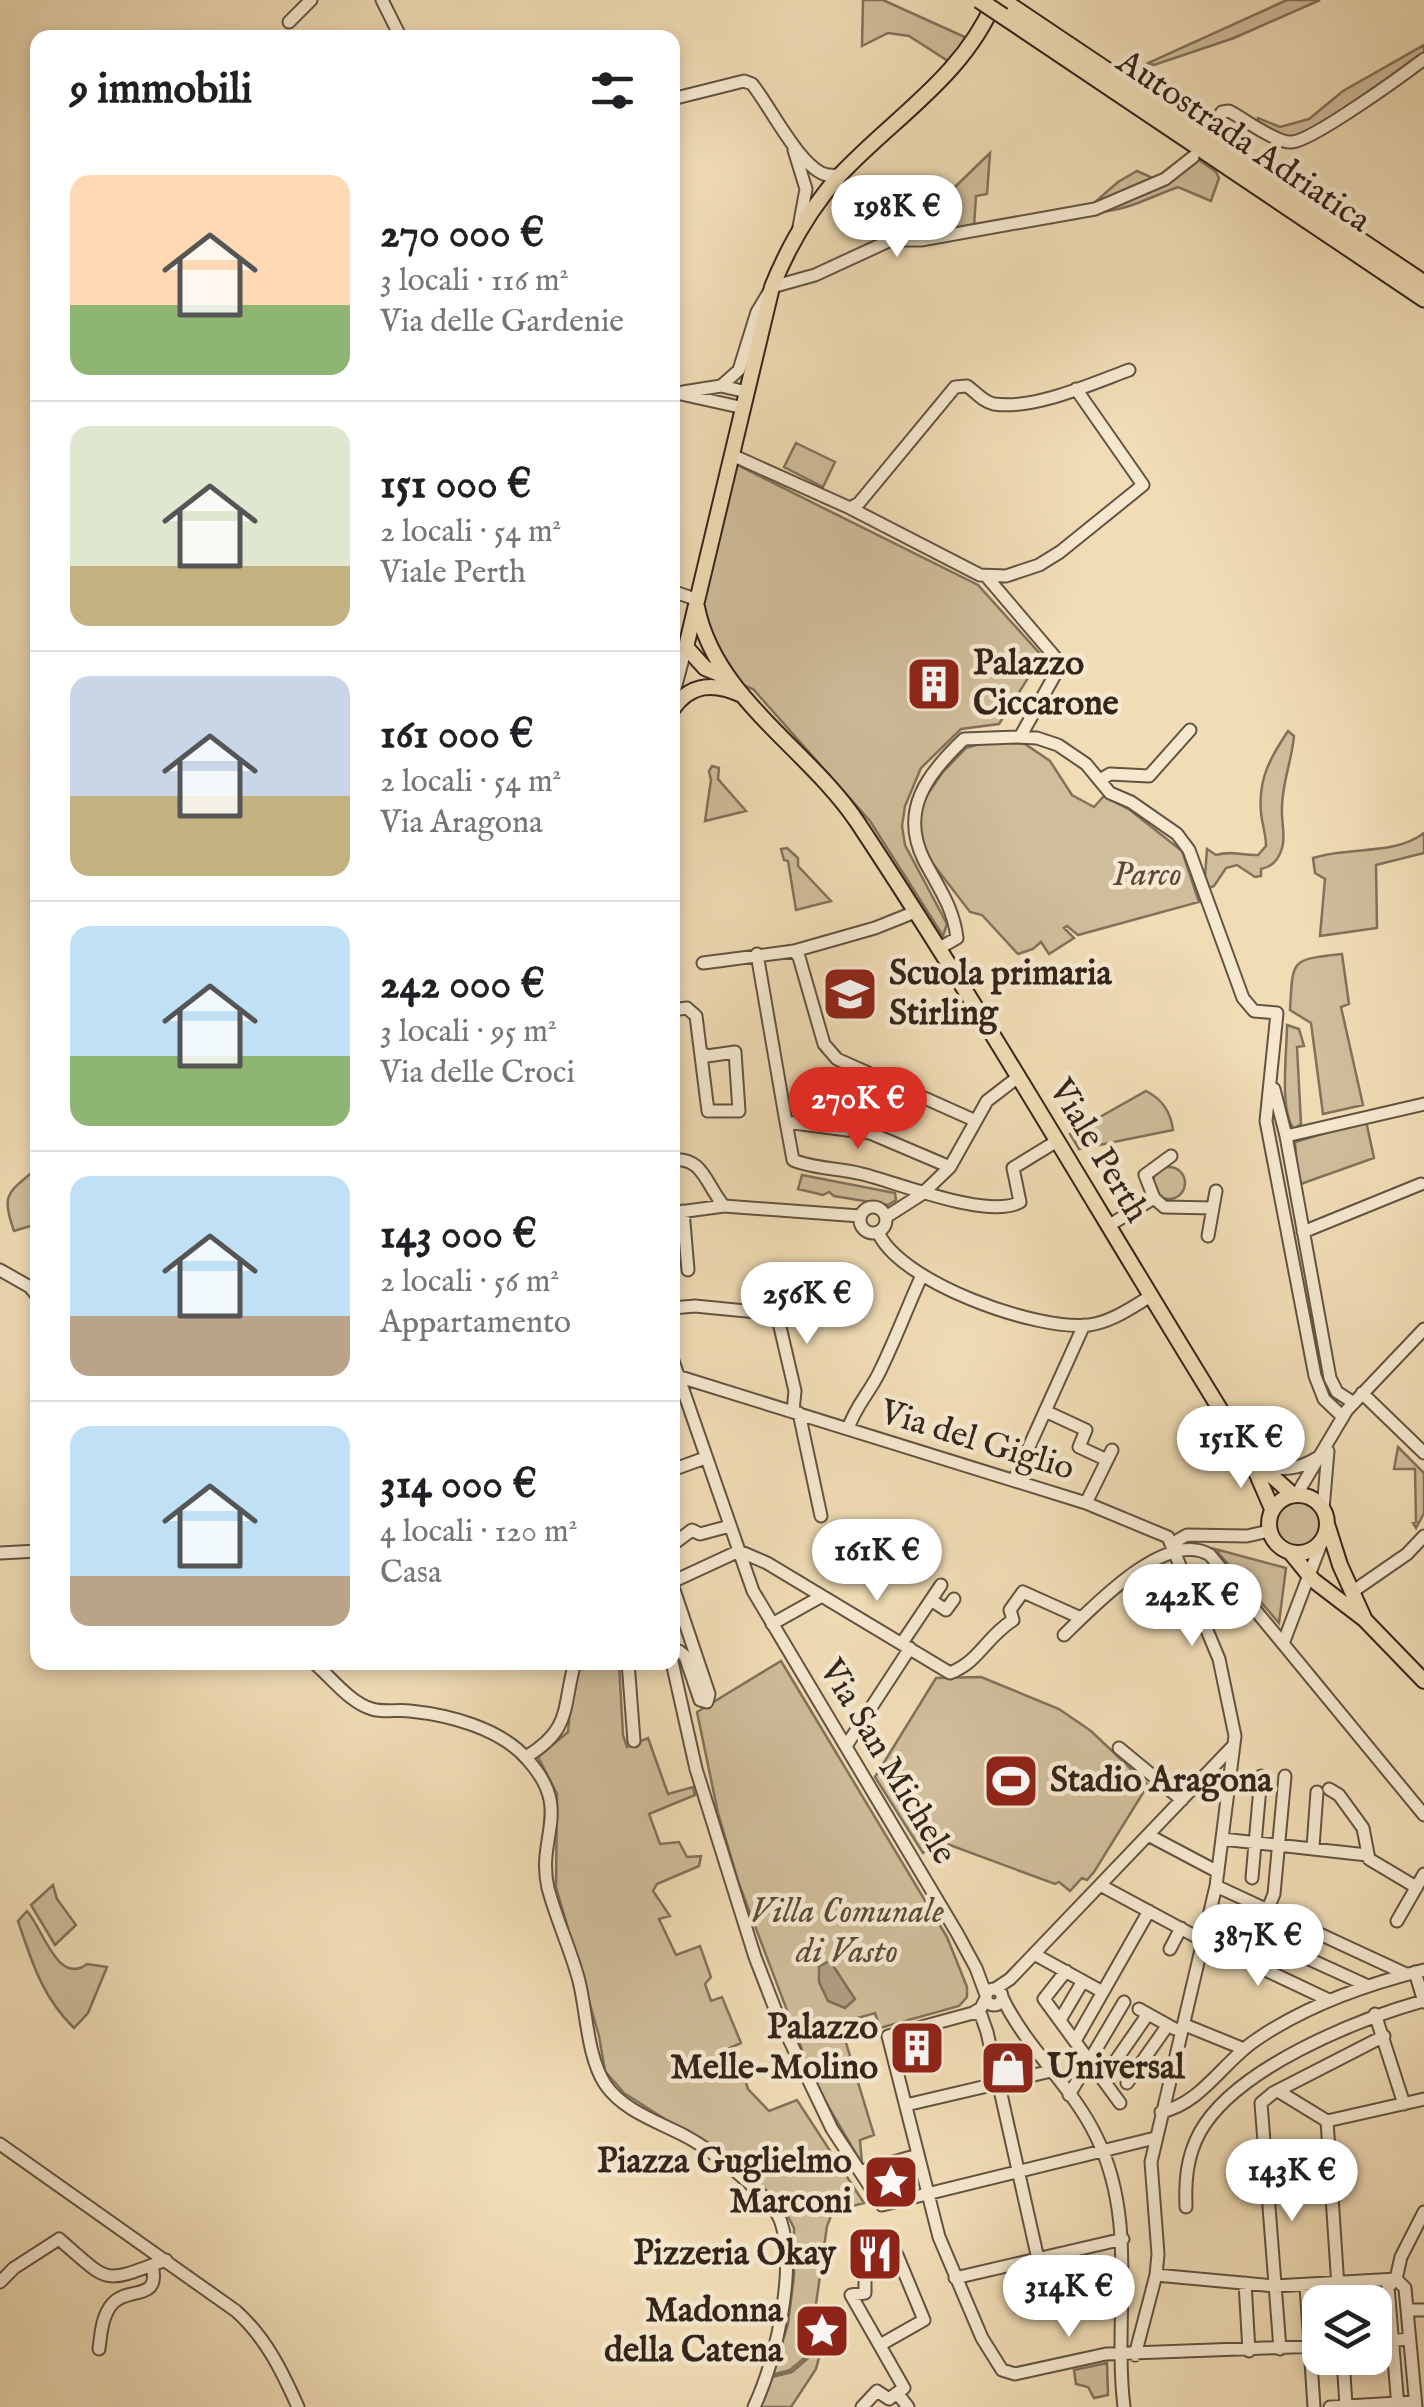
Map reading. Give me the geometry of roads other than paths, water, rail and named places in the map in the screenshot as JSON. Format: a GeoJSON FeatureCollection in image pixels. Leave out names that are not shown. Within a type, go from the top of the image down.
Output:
{"type":"FeatureCollection","features":[{"type":"Feature","properties":{"kind":"highway","name":"Autostrada Adriatica"},"geometry":{"type":"LineString","coordinates":[[979,0],[1002,5],[1424,283]]}},
{"type":"Feature","properties":{"kind":"highway","name":"Autostrada Adriatica"},"geometry":{"type":"LineString","coordinates":[[1002,5],[1424,300]]}},
{"type":"Feature","properties":{"kind":"main road"},"geometry":{"type":"LineString","coordinates":[[717,658],[696,647],[686,647],[772,287],[799,228],[840,175],[944,77],[1002,5]]}},
{"type":"Feature","properties":{"kind":"main road","name":"Viale Perth"},"geometry":{"type":"LineString","coordinates":[[698,604],[701,626],[743,695],[855,818],[915,912],[1255,1460],[1272,1509]]}},
{"type":"Feature","properties":{"kind":"main road","name":"Viale Perth"},"geometry":{"type":"LineString","coordinates":[[686,647],[705,668],[733,680]]}},
{"type":"Feature","properties":{"kind":"main road"},"geometry":{"type":"LineString","coordinates":[[680,699],[701,687],[722,686],[743,695]]}},
{"type":"Feature","properties":{"kind":"main road","name":"Viale Perth"},"geometry":{"type":"LineString","coordinates":[[1255,1460],[1295,1494]]}},
{"type":"Feature","properties":{"kind":"main road"},"geometry":{"type":"LineString","coordinates":[[1328,1525],[1322,1541],[1308,1552],[1291,1552],[1277,1545],[1269,1531],[1272,1509],[1295,1494],[1312,1498],[1324,1508],[1364,1619]]}},
{"type":"Feature","properties":{"kind":"main road"},"geometry":{"type":"LineString","coordinates":[[1291,1552],[1308,1575],[1364,1619],[1424,1681]]}},
{"type":"Feature","properties":{"kind":"street"},"geometry":{"type":"LineString","coordinates":[[289,22],[311,0]]}},
{"type":"Feature","properties":{"kind":"street"},"geometry":{"type":"LineString","coordinates":[[382,0],[397,30]]}},
{"type":"Feature","properties":{"kind":"street"},"geometry":{"type":"LineString","coordinates":[[1212,127],[1222,112],[1229,110],[1281,140],[1293,142],[1424,59]]}},
{"type":"Feature","properties":{"kind":"street"},"geometry":{"type":"LineString","coordinates":[[680,96],[744,81],[752,84],[803,161],[813,186],[825,195]]}},
{"type":"Feature","properties":{"kind":"street"},"geometry":{"type":"LineString","coordinates":[[720,386],[739,370],[757,312],[772,287],[815,275],[891,240],[922,240],[1095,209],[1166,179],[1193,158]]}},
{"type":"Feature","properties":{"kind":"street"},"geometry":{"type":"LineString","coordinates":[[803,161],[823,174],[840,175]]}},
{"type":"Feature","properties":{"kind":"street"},"geometry":{"type":"LineString","coordinates":[[799,228],[806,189],[803,161]]}},
{"type":"Feature","properties":{"kind":"street"},"geometry":{"type":"LineString","coordinates":[[850,508],[859,503],[955,387],[968,386],[984,401],[997,405],[1043,399],[1129,370]]}},
{"type":"Feature","properties":{"kind":"street"},"geometry":{"type":"LineString","coordinates":[[680,391],[720,386],[748,392]]}},
{"type":"Feature","properties":{"kind":"street"},"geometry":{"type":"LineString","coordinates":[[986,576],[1006,576],[1060,552],[1143,485],[1076,389]]}},
{"type":"Feature","properties":{"kind":"street"},"geometry":{"type":"LineString","coordinates":[[680,393],[744,408]]}},
{"type":"Feature","properties":{"kind":"street"},"geometry":{"type":"LineString","coordinates":[[732,455],[986,576],[1061,664],[1020,738]]}},
{"type":"Feature","properties":{"kind":"street"},"geometry":{"type":"LineString","coordinates":[[680,596],[698,604]]}},
{"type":"Feature","properties":{"kind":"street"},"geometry":{"type":"LineString","coordinates":[[680,670],[686,647]]}},
{"type":"Feature","properties":{"kind":"street"},"geometry":{"type":"LineString","coordinates":[[1100,780],[1110,774],[1149,776],[1190,730]]}},
{"type":"Feature","properties":{"kind":"street"},"geometry":{"type":"LineString","coordinates":[[938,950],[957,938],[950,906],[924,859],[912,826],[923,786],[964,739],[1037,738],[1058,745],[1086,763],[1110,793],[1131,802],[1185,842],[1243,998],[1254,1011],[1277,1012],[1271,1072],[1274,1114],[1298,1280],[1318,1386],[1328,1405],[1343,1417]]}},
{"type":"Feature","properties":{"kind":"street"},"geometry":{"type":"LineString","coordinates":[[703,963],[794,951],[915,912]]}},
{"type":"Feature","properties":{"kind":"street"},"geometry":{"type":"LineString","coordinates":[[794,951],[830,1052],[976,1121]]}},
{"type":"Feature","properties":{"kind":"street"},"geometry":{"type":"LineString","coordinates":[[758,954],[793,1160],[878,1178],[922,1194],[972,1203],[1017,1205],[1020,1196],[1013,1168],[1057,1140]]}},
{"type":"Feature","properties":{"kind":"street"},"geometry":{"type":"LineString","coordinates":[[680,1009],[687,1008],[696,1016],[700,1052],[708,1111],[740,1111],[735,1052],[707,1056],[700,1052]]}},
{"type":"Feature","properties":{"kind":"street"},"geometry":{"type":"LineString","coordinates":[[886,1216],[922,1194],[950,1167],[988,1101],[1018,1078]]}},
{"type":"Feature","properties":{"kind":"street"},"geometry":{"type":"LineString","coordinates":[[1286,1136],[1424,1104]]}},
{"type":"Feature","properties":{"kind":"street"},"geometry":{"type":"LineString","coordinates":[[1274,1114],[1286,1136],[1330,1378],[1337,1392],[1358,1398],[1424,1452]]}},
{"type":"Feature","properties":{"kind":"street"},"geometry":{"type":"LineString","coordinates":[[786,1122],[870,1133],[950,1167]]}},
{"type":"Feature","properties":{"kind":"street"},"geometry":{"type":"LineString","coordinates":[[1172,1156],[1145,1175],[1154,1198],[1164,1207],[1213,1208]]}},
{"type":"Feature","properties":{"kind":"street"},"geometry":{"type":"LineString","coordinates":[[680,1159],[696,1163],[724,1206]]}},
{"type":"Feature","properties":{"kind":"street"},"geometry":{"type":"LineString","coordinates":[[1303,1232],[1421,1184]]}},
{"type":"Feature","properties":{"kind":"street"},"geometry":{"type":"LineString","coordinates":[[1208,1236],[1216,1191]]}},
{"type":"Feature","properties":{"kind":"street"},"geometry":{"type":"LineString","coordinates":[[1108,1226],[1154,1198]]}},
{"type":"Feature","properties":{"kind":"street"},"geometry":{"type":"LineString","coordinates":[[680,1212],[724,1206],[860,1216]]}},
{"type":"Feature","properties":{"kind":"street"},"geometry":{"type":"LineString","coordinates":[[873,1206],[886,1216],[885,1226],[878,1232],[869,1233],[862,1228],[860,1216],[865,1209],[873,1206]]}},
{"type":"Feature","properties":{"kind":"street"},"geometry":{"type":"LineString","coordinates":[[680,1224],[688,1270]]}},
{"type":"Feature","properties":{"kind":"street"},"geometry":{"type":"LineString","coordinates":[[878,1232],[888,1251],[922,1275],[1006,1313],[1032,1320],[1084,1325],[1113,1318],[1151,1296]]}},
{"type":"Feature","properties":{"kind":"street"},"geometry":{"type":"LineString","coordinates":[[0,1270],[30,1287]]}},
{"type":"Feature","properties":{"kind":"street"},"geometry":{"type":"LineString","coordinates":[[848,1429],[856,1405],[882,1367],[922,1275]]}},
{"type":"Feature","properties":{"kind":"street"},"geometry":{"type":"LineString","coordinates":[[1298,1280],[1312,1278]]}},
{"type":"Feature","properties":{"kind":"street"},"geometry":{"type":"LineString","coordinates":[[776,1281],[777,1314],[821,1516]]}},
{"type":"Feature","properties":{"kind":"street"},"geometry":{"type":"LineString","coordinates":[[680,1307],[777,1314]]}},
{"type":"Feature","properties":{"kind":"street"},"geometry":{"type":"LineString","coordinates":[[1014,1480],[1084,1325]]}},
{"type":"Feature","properties":{"kind":"street"},"geometry":{"type":"LineString","coordinates":[[1295,1494],[1343,1417],[1424,1329]]}},
{"type":"Feature","properties":{"kind":"street","name":"Via del Giglio"},"geometry":{"type":"LineString","coordinates":[[680,1377],[1086,1503],[1168,1537],[1179,1551],[1198,1548],[1210,1555]]}},
{"type":"Feature","properties":{"kind":"street","name":"Via San Michele"},"geometry":{"type":"LineString","coordinates":[[680,1385],[754,1591],[772,1624],[976,1968],[1090,2125],[1102,2150],[1119,2206],[1124,2240],[1120,2354],[1124,2407]]}},
{"type":"Feature","properties":{"kind":"street"},"geometry":{"type":"LineString","coordinates":[[1045,1411],[1086,1430],[1079,1447],[1110,1455],[1086,1503]]}},
{"type":"Feature","properties":{"kind":"street"},"geometry":{"type":"LineString","coordinates":[[1324,1508],[1330,1442]]}},
{"type":"Feature","properties":{"kind":"street"},"geometry":{"type":"LineString","coordinates":[[1255,1460],[1282,1469],[1300,1467],[1321,1456]]}},
{"type":"Feature","properties":{"kind":"street"},"geometry":{"type":"LineString","coordinates":[[680,1467],[705,1458]]}},
{"type":"Feature","properties":{"kind":"street"},"geometry":{"type":"LineString","coordinates":[[680,1540],[692,1530],[700,1534],[730,1526]]}},
{"type":"Feature","properties":{"kind":"street"},"geometry":{"type":"LineString","coordinates":[[1135,2356],[1156,2275],[1158,2237],[1150,2139],[1162,2112],[1184,2029],[1216,1886],[1234,1746],[1235,1726],[1219,1659],[1178,1540],[1187,1535],[1239,1536],[1269,1531]]}},
{"type":"Feature","properties":{"kind":"street"},"geometry":{"type":"LineString","coordinates":[[1239,1536],[1220,1543],[1210,1555],[1424,1816]]}},
{"type":"Feature","properties":{"kind":"street"},"geometry":{"type":"LineString","coordinates":[[1352,1592],[1407,1554],[1424,1536]]}},
{"type":"Feature","properties":{"kind":"street"},"geometry":{"type":"LineString","coordinates":[[1284,1642],[1322,1541]]}},
{"type":"Feature","properties":{"kind":"street"},"geometry":{"type":"LineString","coordinates":[[680,1579],[739,1550],[768,1562],[950,1673],[970,1665],[984,1642],[1012,1620],[1010,1610],[1024,1592],[1082,1618]]}},
{"type":"Feature","properties":{"kind":"street"},"geometry":{"type":"LineString","coordinates":[[0,1553],[30,1551]]}},
{"type":"Feature","properties":{"kind":"street"},"geometry":{"type":"LineString","coordinates":[[1064,1635],[1132,1571],[1179,1551]]}},
{"type":"Feature","properties":{"kind":"street"},"geometry":{"type":"LineString","coordinates":[[846,1746],[941,1585]]}},
{"type":"Feature","properties":{"kind":"street"},"geometry":{"type":"LineString","coordinates":[[1299,1601],[1332,1594]]}},
{"type":"Feature","properties":{"kind":"street"},"geometry":{"type":"LineString","coordinates":[[772,1624],[822,1596]]}},
{"type":"Feature","properties":{"kind":"street"},"geometry":{"type":"LineString","coordinates":[[931,1600],[946,1610],[954,1599]]}},
{"type":"Feature","properties":{"kind":"street"},"geometry":{"type":"LineString","coordinates":[[680,1607],[709,1694],[706,1702],[700,1700],[685,1656],[680,1652]]}},
{"type":"Feature","properties":{"kind":"street"},"geometry":{"type":"LineString","coordinates":[[324,1670],[370,1709],[415,1711],[452,1719],[507,1741],[542,1777],[550,1796],[547,1884],[578,1979],[603,2081],[626,2105],[692,2140],[715,2157],[780,2216],[784,2232],[782,2308],[772,2364],[754,2407]]}},
{"type":"Feature","properties":{"kind":"street"},"geometry":{"type":"LineString","coordinates":[[526,1757],[550,1742],[563,1724],[573,1670]]}},
{"type":"Feature","properties":{"kind":"street"},"geometry":{"type":"LineString","coordinates":[[629,1670],[634,1741]]}},
{"type":"Feature","properties":{"kind":"street"},"geometry":{"type":"LineString","coordinates":[[674,1670],[696,1769],[755,1958],[832,2129],[882,2205]]}},
{"type":"Feature","properties":{"kind":"street"},"geometry":{"type":"LineString","coordinates":[[923,2193],[888,2036],[982,2021],[1010,1979],[1234,1746]]}},
{"type":"Feature","properties":{"kind":"street"},"geometry":{"type":"LineString","coordinates":[[1118,1748],[1182,1800]]}},
{"type":"Feature","properties":{"kind":"street"},"geometry":{"type":"LineString","coordinates":[[1252,1878],[1261,1776]]}},
{"type":"Feature","properties":{"kind":"street"},"geometry":{"type":"LineString","coordinates":[[1247,1960],[1270,1912],[1285,1776]]}},
{"type":"Feature","properties":{"kind":"street"},"geometry":{"type":"LineString","coordinates":[[1313,1848],[1323,1790],[1339,1796],[1363,1828],[1367,1855],[1372,1862],[1416,1888]]}},
{"type":"Feature","properties":{"kind":"street"},"geometry":{"type":"LineString","coordinates":[[1148,1835],[1218,1872]]}},
{"type":"Feature","properties":{"kind":"street"},"geometry":{"type":"LineString","coordinates":[[1222,1838],[1367,1855]]}},
{"type":"Feature","properties":{"kind":"street"},"geometry":{"type":"LineString","coordinates":[[1397,1922],[1424,1874]]}},
{"type":"Feature","properties":{"kind":"street"},"geometry":{"type":"LineString","coordinates":[[1100,1885],[1329,2000]]}},
{"type":"Feature","properties":{"kind":"street"},"geometry":{"type":"LineString","coordinates":[[1216,1886],[1415,1972]]}},
{"type":"Feature","properties":{"kind":"street"},"geometry":{"type":"LineString","coordinates":[[1074,2040],[1148,1911]]}},
{"type":"Feature","properties":{"kind":"street"},"geometry":{"type":"LineString","coordinates":[[1210,1914],[1366,1985]]}},
{"type":"Feature","properties":{"kind":"street"},"geometry":{"type":"LineString","coordinates":[[1170,1949],[1182,1928]]}},
{"type":"Feature","properties":{"kind":"street"},"geometry":{"type":"LineString","coordinates":[[1034,1954],[1102,1989]]}},
{"type":"Feature","properties":{"kind":"street"},"geometry":{"type":"LineString","coordinates":[[1066,1971],[1044,1998],[1120,2103]]}},
{"type":"Feature","properties":{"kind":"street"},"geometry":{"type":"LineString","coordinates":[[1162,2112],[1185,2104],[1239,2053],[1329,2000],[1415,1972]]}},
{"type":"Feature","properties":{"kind":"street"},"geometry":{"type":"LineString","coordinates":[[1186,2207],[1186,2172],[1200,2132],[1254,2077],[1376,2014],[1424,2001],[1415,1972]]}},
{"type":"Feature","properties":{"kind":"street"},"geometry":{"type":"LineString","coordinates":[[1060,2020],[1083,1980]]}},
{"type":"Feature","properties":{"kind":"street"},"geometry":{"type":"LineString","coordinates":[[1069,2096],[1124,2002]]}},
{"type":"Feature","properties":{"kind":"street"},"geometry":{"type":"LineString","coordinates":[[1103,2079],[1144,2011],[1168,2025],[1239,2053],[1254,2077],[1327,2121],[1424,2099]]}},
{"type":"Feature","properties":{"kind":"street"},"geometry":{"type":"LineString","coordinates":[[1376,2014],[1404,2104]]}},
{"type":"Feature","properties":{"kind":"street"},"geometry":{"type":"LineString","coordinates":[[982,2021],[1000,2083],[1038,2259]]}},
{"type":"Feature","properties":{"kind":"street"},"geometry":{"type":"LineString","coordinates":[[1128,2083],[1168,2025]]}},
{"type":"Feature","properties":{"kind":"street"},"geometry":{"type":"LineString","coordinates":[[1280,2349],[1262,2103],[1384,2036]]}},
{"type":"Feature","properties":{"kind":"street"},"geometry":{"type":"LineString","coordinates":[[906,2105],[1051,2072]]}},
{"type":"Feature","properties":{"kind":"street"},"geometry":{"type":"LineString","coordinates":[[1327,2121],[1338,2284]]}},
{"type":"Feature","properties":{"kind":"street"},"geometry":{"type":"LineString","coordinates":[[882,2205],[1150,2139]]}},
{"type":"Feature","properties":{"kind":"street"},"geometry":{"type":"LineString","coordinates":[[0,2144],[236,2311],[274,2356],[298,2407]]}},
{"type":"Feature","properties":{"kind":"street"},"geometry":{"type":"LineString","coordinates":[[882,2205],[865,2170],[911,2158],[955,2278],[997,2365],[1008,2374],[1120,2354],[1302,2348]]}},
{"type":"Feature","properties":{"kind":"street"},"geometry":{"type":"LineString","coordinates":[[1391,2285],[1424,2212]]}},
{"type":"Feature","properties":{"kind":"street"},"geometry":{"type":"LineString","coordinates":[[0,2282],[14,2268],[59,2240],[106,2277],[119,2277],[166,2260]]}},
{"type":"Feature","properties":{"kind":"street"},"geometry":{"type":"LineString","coordinates":[[955,2278],[1124,2240]]}},
{"type":"Feature","properties":{"kind":"street"},"geometry":{"type":"LineString","coordinates":[[880,2344],[924,2320],[898,2255]]}},
{"type":"Feature","properties":{"kind":"street"},"geometry":{"type":"LineString","coordinates":[[862,2407],[878,2391],[889,2399],[904,2388],[851,2295],[865,2293],[864,2265],[879,2261]]}},
{"type":"Feature","properties":{"kind":"street"},"geometry":{"type":"LineString","coordinates":[[99,2349],[111,2306],[120,2298],[144,2292],[151,2286],[152,2265]]}},
{"type":"Feature","properties":{"kind":"street"},"geometry":{"type":"LineString","coordinates":[[1156,2275],[1302,2286]]}},
{"type":"Feature","properties":{"kind":"street"},"geometry":{"type":"LineString","coordinates":[[1322,2285],[1396,2279],[1405,2288],[1416,2404],[1330,2407]]}},
{"type":"Feature","properties":{"kind":"street"},"geometry":{"type":"LineString","coordinates":[[1245,2283],[1248,2351]]}},
{"type":"Feature","properties":{"kind":"street"},"geometry":{"type":"LineString","coordinates":[[1407,2310],[1424,2310]]}},
{"type":"Feature","properties":{"kind":"street"},"geometry":{"type":"LineString","coordinates":[[1392,2340],[1410,2339]]}},
{"type":"Feature","properties":{"kind":"street"},"geometry":{"type":"LineString","coordinates":[[1392,2349],[1398,2405]]}},
{"type":"Feature","properties":{"kind":"street"},"geometry":{"type":"LineString","coordinates":[[1314,2407],[1315,2375]]}},
{"type":"Feature","properties":{"kind":"street"},"geometry":{"type":"LineString","coordinates":[[1344,2375],[1346,2406]]}},
{"type":"Feature","properties":{"kind":"street"},"geometry":{"type":"LineString","coordinates":[[897,2392],[908,2407]]}},
{"type":"Feature","properties":{"kind":"place","name":"Palazzo Ciccarone"},"geometry":{"type":"Point","coordinates":[934,684]}},
{"type":"Feature","properties":{"kind":"place","name":"Scuola primaria Stirling"},"geometry":{"type":"Point","coordinates":[850,994]}},
{"type":"Feature","properties":{"kind":"place","name":"Stadio Aragona"},"geometry":{"type":"Point","coordinates":[1011,1781]}},
{"type":"Feature","properties":{"kind":"place","name":"Palazzo Melle-Molino"},"geometry":{"type":"Point","coordinates":[917,2048]}},
{"type":"Feature","properties":{"kind":"place","name":"Universal"},"geometry":{"type":"Point","coordinates":[1008,2068]}},
{"type":"Feature","properties":{"kind":"place","name":"Piazza Guglielmo Marconi"},"geometry":{"type":"Point","coordinates":[891,2182]}},
{"type":"Feature","properties":{"kind":"place","name":"Pizzeria Okay"},"geometry":{"type":"Point","coordinates":[875,2254]}},
{"type":"Feature","properties":{"kind":"place","name":"Madonna della Catena"},"geometry":{"type":"Point","coordinates":[822,2331]}},
{"type":"Feature","properties":{"kind":"park label","name":"Parco"},"geometry":{"type":"Point","coordinates":[1147,875]}},
{"type":"Feature","properties":{"kind":"park label","name":"Villa Comunale di Vasto"},"geometry":{"type":"Point","coordinates":[847,1932]}}]}
